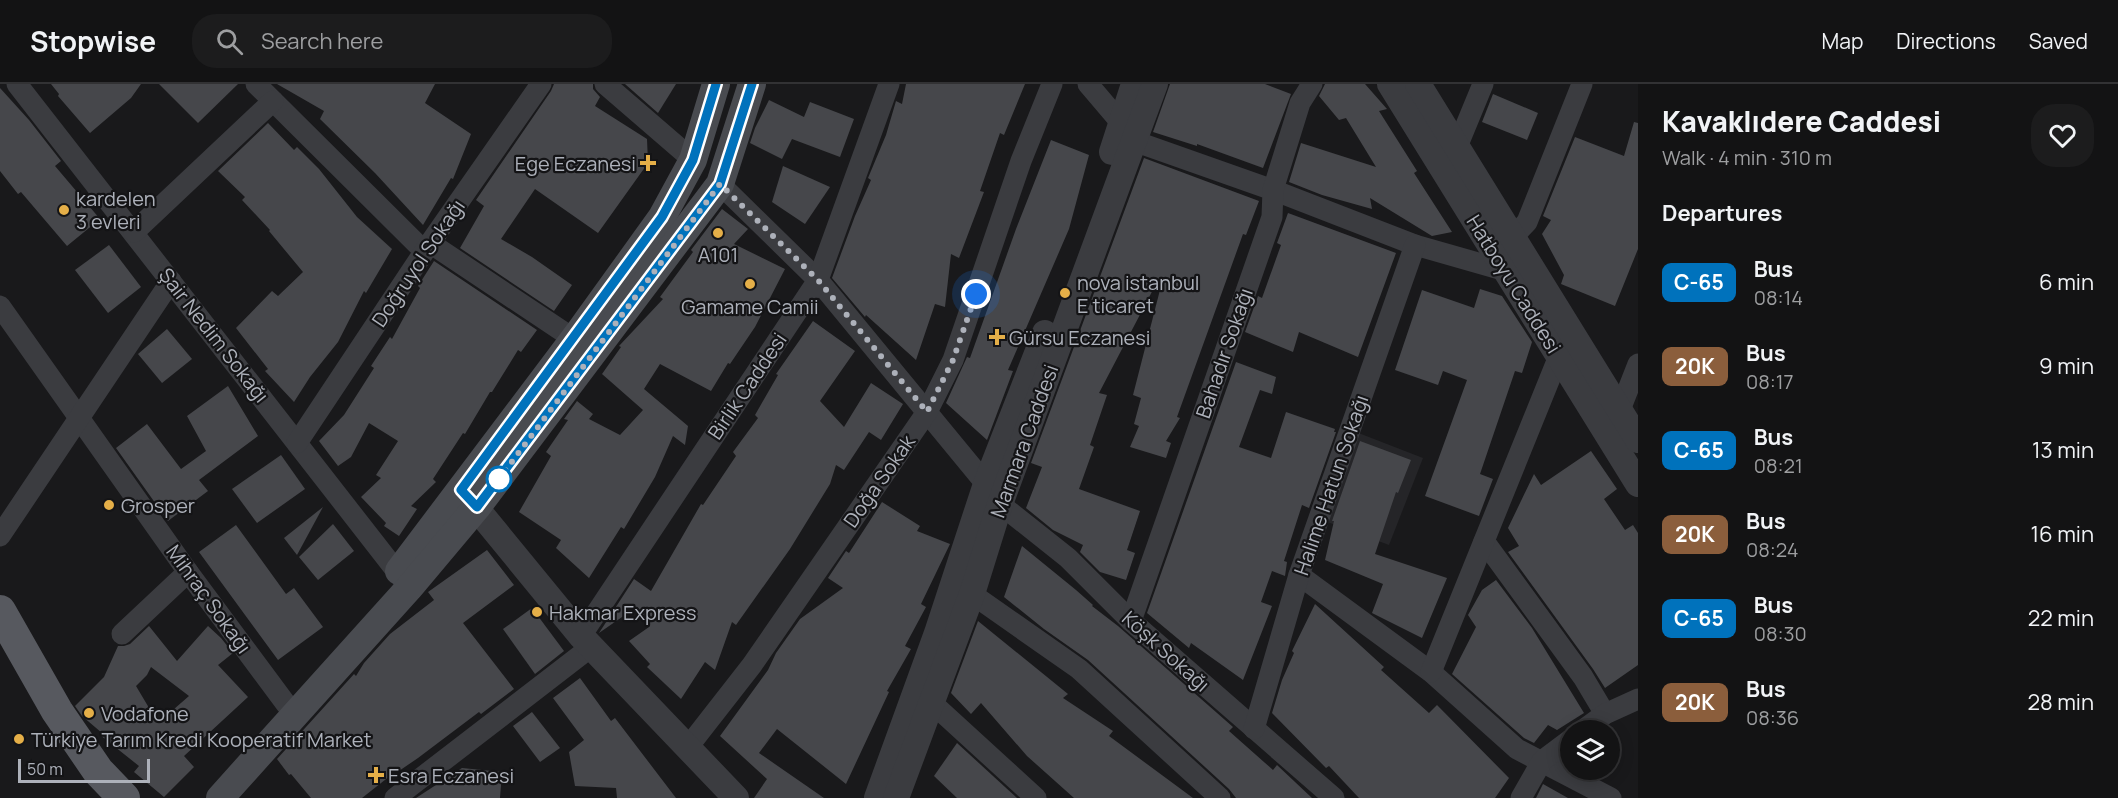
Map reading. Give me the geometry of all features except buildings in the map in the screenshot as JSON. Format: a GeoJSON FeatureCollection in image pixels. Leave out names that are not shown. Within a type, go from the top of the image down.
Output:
{"type":"FeatureCollection","features":[{"type":"Feature","properties":{"kind":"main road"},"geometry":{"type":"LineString","coordinates":[[469,499],[574,339],[662,217],[693,160],[716,84]]}},
{"type":"Feature","properties":{"kind":"main road"},"geometry":{"type":"LineString","coordinates":[[220,798],[291,708],[403,580],[469,499],[720,184],[752,84]]}},
{"type":"Feature","properties":{"kind":"main road"},"geometry":{"type":"LineString","coordinates":[[693,160],[720,184]]}},
{"type":"Feature","properties":{"kind":"main road"},"geometry":{"type":"LineString","coordinates":[[0,611],[57,711],[98,771],[124,798]]}},
{"type":"Feature","properties":{"kind":"main road"},"geometry":{"type":"LineString","coordinates":[[203,798],[291,708]]}},
{"type":"Feature","properties":{"kind":"street","name":"Şair Nedim Sokağı"},"geometry":{"type":"LineString","coordinates":[[17,84],[403,580]]}},
{"type":"Feature","properties":{"kind":"street"},"geometry":{"type":"LineString","coordinates":[[256,84],[427,247],[574,339]]}},
{"type":"Feature","properties":{"kind":"street","name":"Doğruyol Sokağı"},"geometry":{"type":"LineString","coordinates":[[297,443],[427,247],[541,84]]}},
{"type":"Feature","properties":{"kind":"street"},"geometry":{"type":"LineString","coordinates":[[605,84],[693,160]]}},
{"type":"Feature","properties":{"kind":"street","name":"Birlik Caddesi"},"geometry":{"type":"LineString","coordinates":[[395,798],[586,641],[818,280],[889,84]]}},
{"type":"Feature","properties":{"kind":"street","name":"Doğa Sokak"},"geometry":{"type":"LineString","coordinates":[[688,747],[752,665],[927,412],[953,360],[1021,161],[1052,84]]}},
{"type":"Feature","properties":{"kind":"street"},"geometry":{"type":"LineString","coordinates":[[1088,84],[1128,133],[1415,245],[1517,246],[1582,84]]}},
{"type":"Feature","properties":{"kind":"street","name":"Marmara Caddesi"},"geometry":{"type":"LineString","coordinates":[[1128,133],[1134,84]]}},
{"type":"Feature","properties":{"kind":"street","name":"Marmara Caddesi"},"geometry":{"type":"LineString","coordinates":[[877,798],[937,633],[993,494],[1128,133],[1155,84]]}},
{"type":"Feature","properties":{"kind":"street","name":"Bahadır Sokağı"},"geometry":{"type":"LineString","coordinates":[[1131,621],[1272,217],[1273,190],[1300,103],[1312,84]]}},
{"type":"Feature","properties":{"kind":"street","name":"Hatboyu Caddesi"},"geometry":{"type":"LineString","coordinates":[[1390,84],[1517,246],[1559,356],[1638,484]]}},
{"type":"Feature","properties":{"kind":"street","name":"Hatboyu Caddesi"},"geometry":{"type":"LineString","coordinates":[[1418,84],[1638,440]]}},
{"type":"Feature","properties":{"kind":"street"},"geometry":{"type":"LineString","coordinates":[[1457,147],[1483,84]]}},
{"type":"Feature","properties":{"kind":"street"},"geometry":{"type":"LineString","coordinates":[[134,232],[273,101]]}},
{"type":"Feature","properties":{"kind":"street","name":"Köşk Sokağı"},"geometry":{"type":"LineString","coordinates":[[720,184],[818,280],[993,494],[1068,558],[1131,621],[1334,798]]}},
{"type":"Feature","properties":{"kind":"street","name":"Halime Hatun Sokağı"},"geometry":{"type":"LineString","coordinates":[[1254,729],[1299,575],[1415,245]]}},
{"type":"Feature","properties":{"kind":"street"},"geometry":{"type":"LineString","coordinates":[[0,536],[171,281]]}},
{"type":"Feature","properties":{"kind":"street","name":"Mihraç Sokağı"},"geometry":{"type":"LineString","coordinates":[[0,306],[188,572],[291,708]]}},
{"type":"Feature","properties":{"kind":"street"},"geometry":{"type":"LineString","coordinates":[[1431,672],[1559,356]]}},
{"type":"Feature","properties":{"kind":"street"},"geometry":{"type":"LineString","coordinates":[[1620,410],[1638,364]]}},
{"type":"Feature","properties":{"kind":"street","name":"Marmara Caddesi"},"geometry":{"type":"LineString","coordinates":[[896,798],[972,594],[993,494]]}},
{"type":"Feature","properties":{"kind":"street"},"geometry":{"type":"LineString","coordinates":[[469,499],[586,641],[734,797]]}},
{"type":"Feature","properties":{"kind":"street"},"geometry":{"type":"LineString","coordinates":[[1484,541],[1583,677],[1605,714]]}},
{"type":"Feature","properties":{"kind":"street"},"geometry":{"type":"LineString","coordinates":[[122,634],[188,572]]}},
{"type":"Feature","properties":{"kind":"street"},"geometry":{"type":"LineString","coordinates":[[1299,575],[1431,672],[1517,749],[1611,798]]}},
{"type":"Feature","properties":{"kind":"street"},"geometry":{"type":"LineString","coordinates":[[972,594],[1079,669],[1220,798]]}},
{"type":"Feature","properties":{"kind":"street"},"geometry":{"type":"LineString","coordinates":[[1597,720],[1638,699]]}},
{"type":"Feature","properties":{"kind":"street"},"geometry":{"type":"LineString","coordinates":[[931,702],[1036,798]]}},
{"type":"Feature","properties":{"kind":"street"},"geometry":{"type":"LineString","coordinates":[[1521,798],[1542,761],[1560,748]]}},
{"type":"Feature","properties":{"kind":"shaded area"},"geometry":{"type":"Polygon","coordinates":[[[1356,432],[1423,458],[1389,545],[1322,520],[1356,432]]]}},
{"type":"Feature","properties":{"kind":"bus line","name":"C-65"},"geometry":{"type":"LineString","coordinates":[[716,84],[693,160],[662,217],[461,490],[477,507],[720,184],[752,84]]}},
{"type":"Feature","properties":{"kind":"place","name":"Ege Eczanesi"},"geometry":{"type":"Point","coordinates":[648,163]}},
{"type":"Feature","properties":{"kind":"place","name":"kardelen 3 evleri"},"geometry":{"type":"Point","coordinates":[64,210]}},
{"type":"Feature","properties":{"kind":"place","name":"A101"},"geometry":{"type":"Point","coordinates":[718,233]}},
{"type":"Feature","properties":{"kind":"place","name":"Gamame Camii"},"geometry":{"type":"Point","coordinates":[750,284]}},
{"type":"Feature","properties":{"kind":"place","name":"nova istanbul E ticaret"},"geometry":{"type":"Point","coordinates":[1065,293]}},
{"type":"Feature","properties":{"kind":"place","name":"Gürsu Eczanesi"},"geometry":{"type":"Point","coordinates":[997,337]}},
{"type":"Feature","properties":{"kind":"place","name":"Grosper"},"geometry":{"type":"Point","coordinates":[109,505]}},
{"type":"Feature","properties":{"kind":"place","name":"Hakmar Express"},"geometry":{"type":"Point","coordinates":[537,612]}},
{"type":"Feature","properties":{"kind":"place","name":"Vodafone"},"geometry":{"type":"Point","coordinates":[89,713]}},
{"type":"Feature","properties":{"kind":"place","name":"Türkiye Tarım Kredi Kooperatif Market"},"geometry":{"type":"Point","coordinates":[19,739]}},
{"type":"Feature","properties":{"kind":"place","name":"Esra Eczanesi"},"geometry":{"type":"Point","coordinates":[376,775]}},
{"type":"Feature","properties":{"kind":"route"},"geometry":{"type":"LineString","coordinates":[[499,479],[720,184],[818,280],[927,412],[953,360],[976,294]]}}]}
